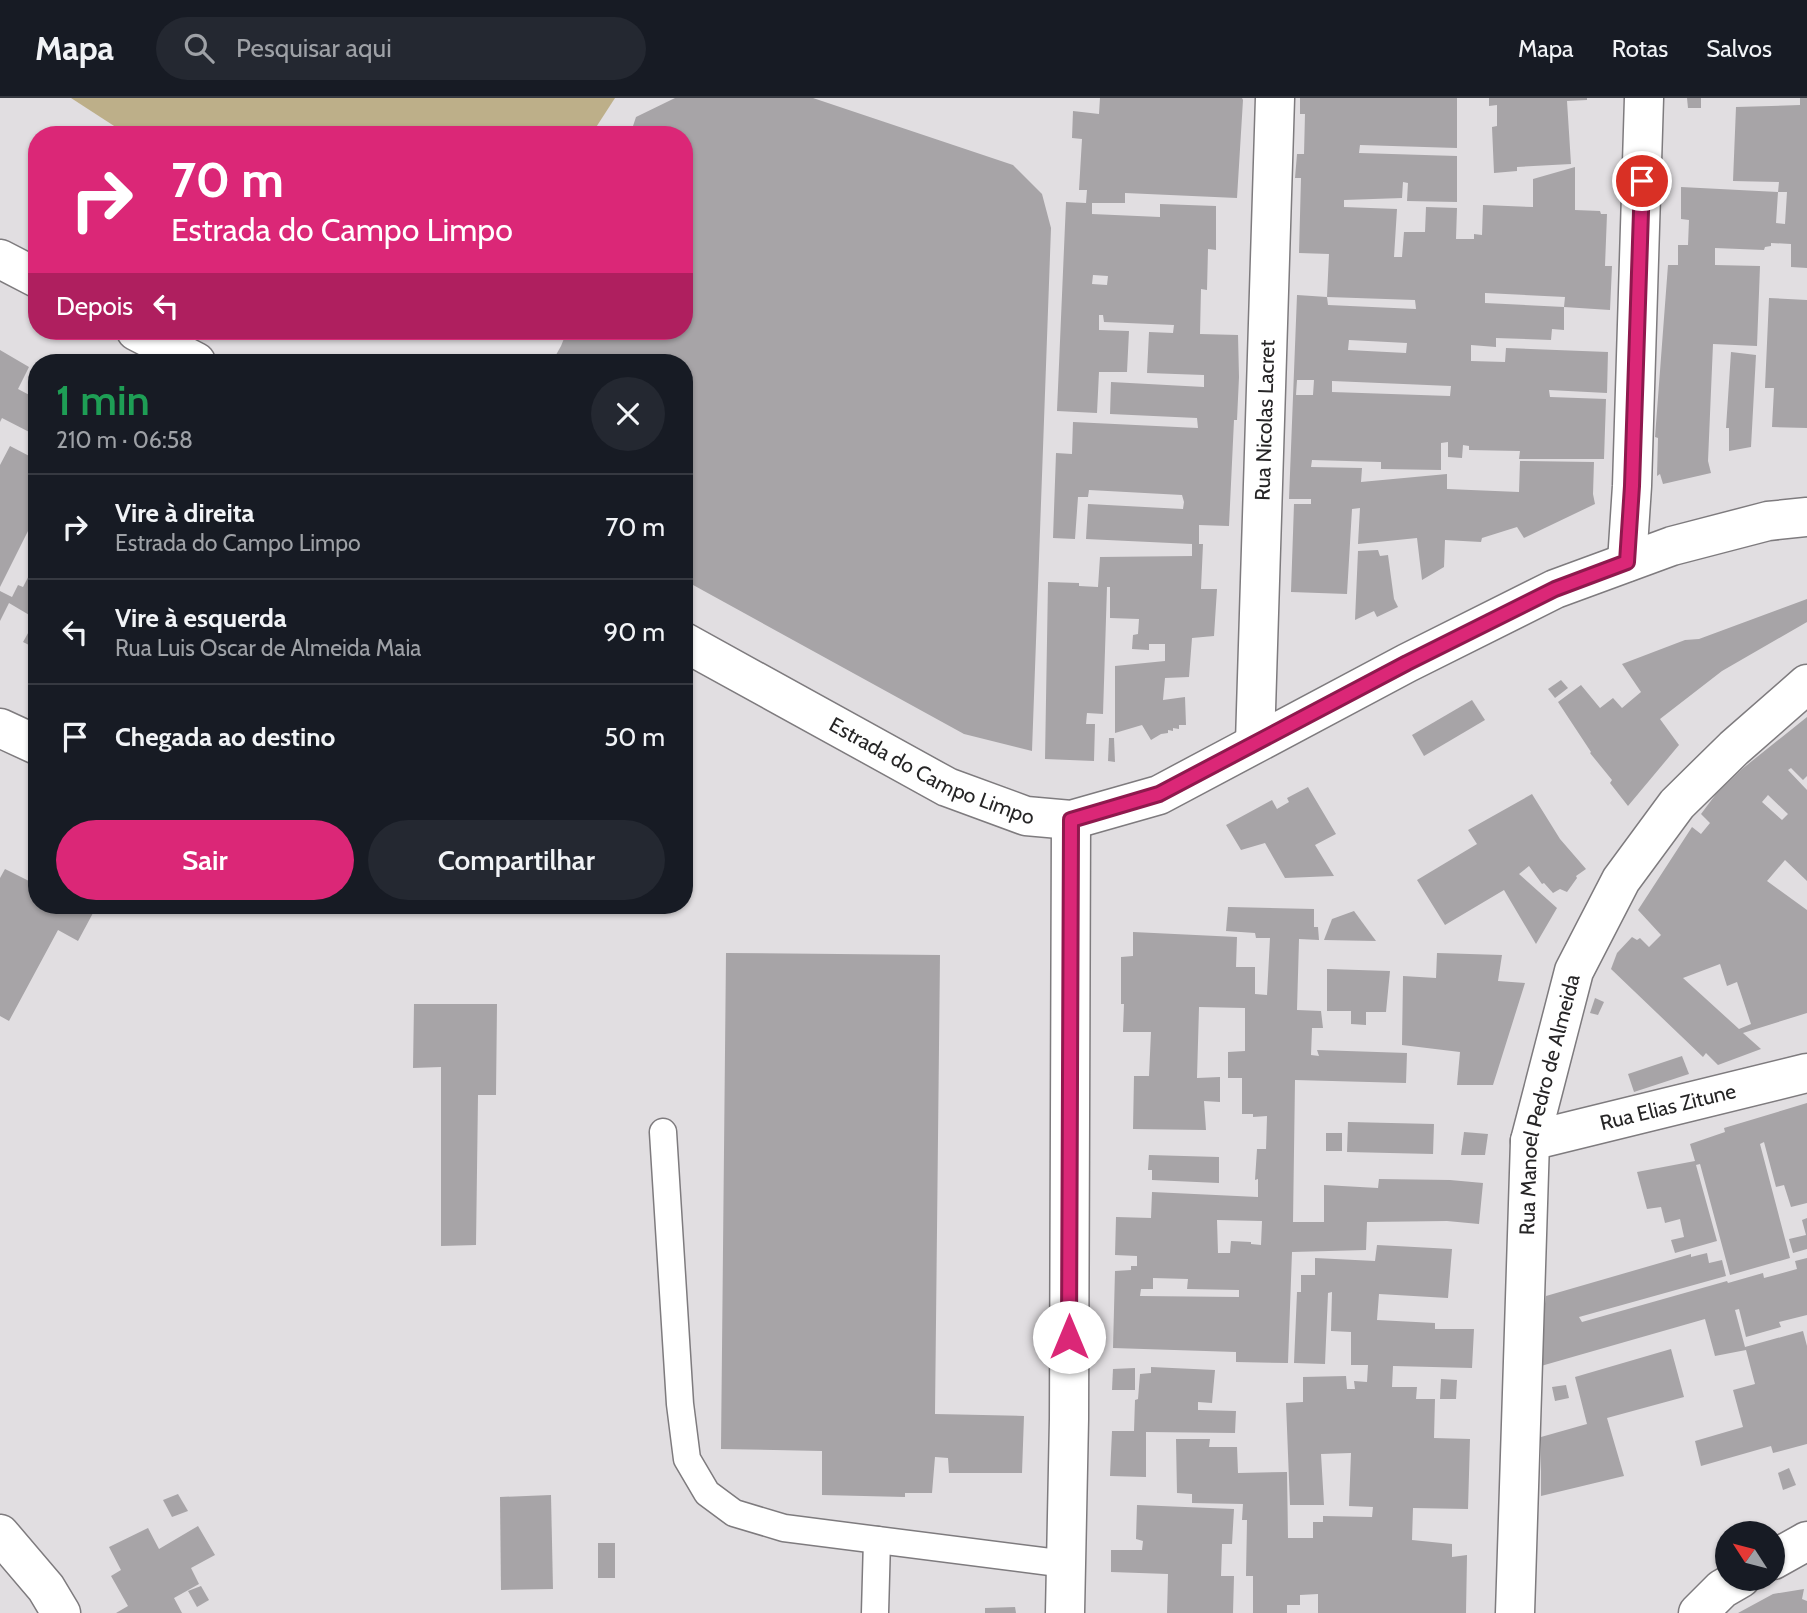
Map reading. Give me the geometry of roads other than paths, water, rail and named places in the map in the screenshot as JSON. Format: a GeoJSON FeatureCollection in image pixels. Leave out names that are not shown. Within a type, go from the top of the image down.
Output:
{"type":"FeatureCollection","features":[{"type":"Feature","properties":{"kind":"street","name":"Rua Nicolas Lacret"},"geometry":{"type":"LineString","coordinates":[[1255,742],[1275,98]]}},
{"type":"Feature","properties":{"kind":"street"},"geometry":{"type":"LineString","coordinates":[[1627,562],[1632,486],[1644,98]]}},
{"type":"Feature","properties":{"kind":"street"},"geometry":{"type":"LineString","coordinates":[[0,259],[28,273]]}},
{"type":"Feature","properties":{"kind":"street"},"geometry":{"type":"LineString","coordinates":[[153,340],[181,354]]}},
{"type":"Feature","properties":{"kind":"street","name":"Estrada do Campo Limpo"},"geometry":{"type":"LineString","coordinates":[[693,647],[947,787],[1026,816],[1071,820],[1159,794],[1555,589],[1672,546],[1756,524],[1807,517]]}},
{"type":"Feature","properties":{"kind":"street","name":"Rua Manoel Pedro de Almeida"},"geometry":{"type":"LineString","coordinates":[[1515,1613],[1530,1141],[1574,971],[1621,880],[1677,804],[1734,748],[1807,684]]}},
{"type":"Feature","properties":{"kind":"street"},"geometry":{"type":"LineString","coordinates":[[0,728],[28,742]]}},
{"type":"Feature","properties":{"kind":"street"},"geometry":{"type":"LineString","coordinates":[[1065,1613],[1069,1419],[1071,820]]}},
{"type":"Feature","properties":{"kind":"street","name":"Rua Elias Zitune"},"geometry":{"type":"LineString","coordinates":[[1530,1141],[1807,1073]]}},
{"type":"Feature","properties":{"kind":"street"},"geometry":{"type":"LineString","coordinates":[[0,1534],[46,1588],[61,1613]]}},
{"type":"Feature","properties":{"kind":"street"},"geometry":{"type":"LineString","coordinates":[[1785,1553],[1807,1541]]}},
{"type":"Feature","properties":{"kind":"street"},"geometry":{"type":"LineString","coordinates":[[1698,1613],[1720,1591]]}},
{"type":"Feature","properties":{"kind":"lane"},"geometry":{"type":"LineString","coordinates":[[663,1132],[680,1404],[687,1459],[708,1493],[734,1513],[784,1528],[1066,1564]]}},
{"type":"Feature","properties":{"kind":"lane"},"geometry":{"type":"LineString","coordinates":[[875,1613],[877,1540]]}}]}
